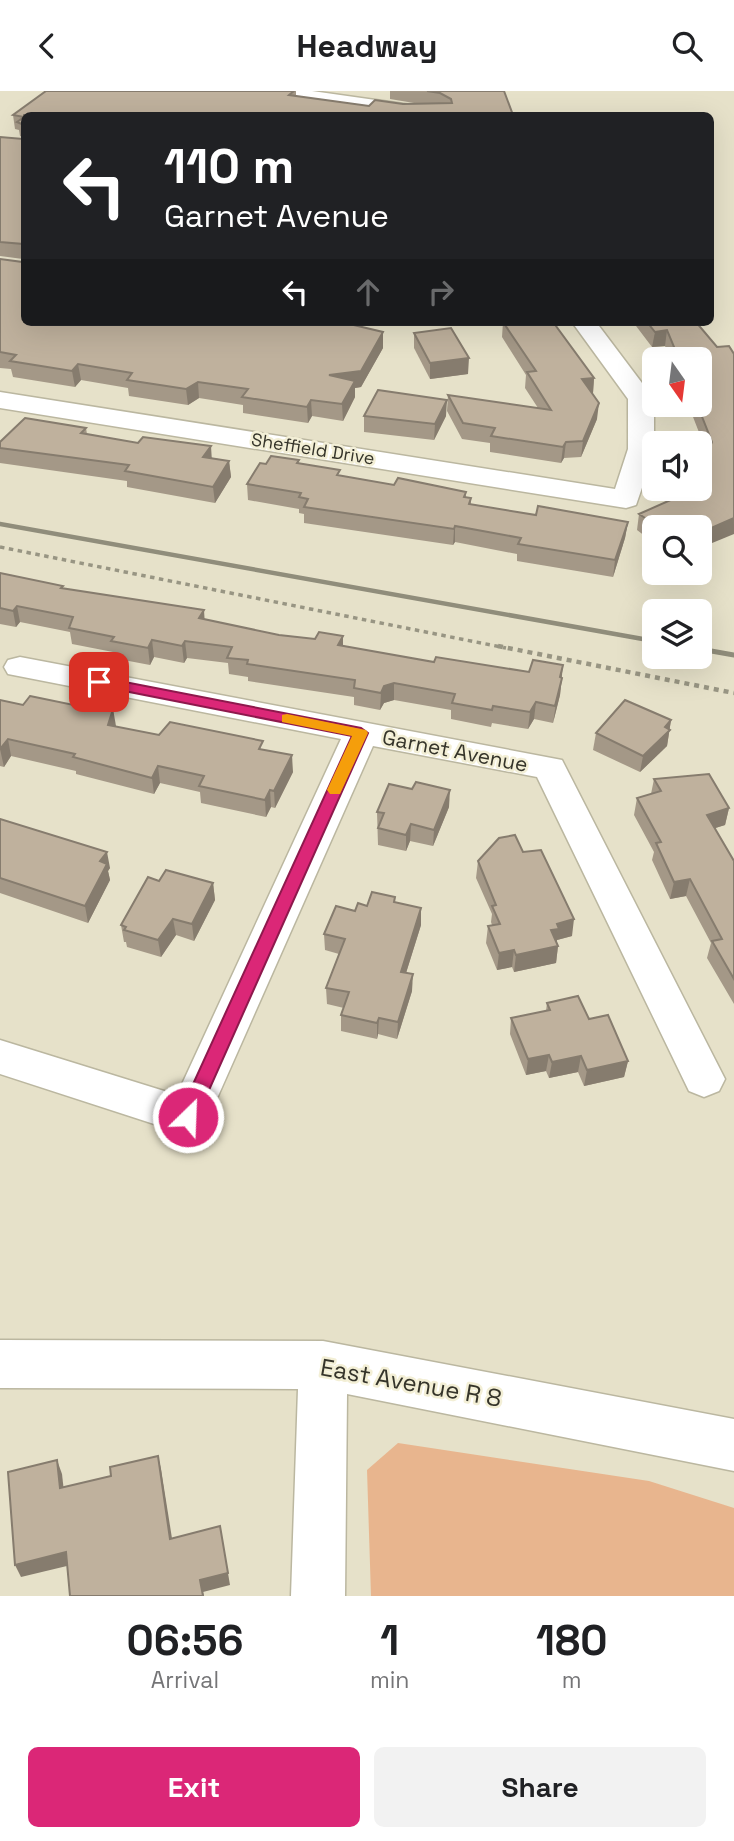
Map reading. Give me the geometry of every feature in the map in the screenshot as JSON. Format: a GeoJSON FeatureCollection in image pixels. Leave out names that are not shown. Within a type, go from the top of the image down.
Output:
{"type":"FeatureCollection","features":[{"type":"Feature","properties":{"kind":"street"},"geometry":{"type":"LineString","coordinates":[[273,91],[355,97],[425,112]]}},
{"type":"Feature","properties":{"kind":"street","name":"Sheffield Drive"},"geometry":{"type":"LineString","coordinates":[[0,400],[626,499],[642,449],[641,399],[587,326]]}},
{"type":"Feature","properties":{"kind":"street","name":"Garnet Avenue"},"geometry":{"type":"LineString","coordinates":[[20,667],[550,768],[704,1079]]}},
{"type":"Feature","properties":{"kind":"street"},"geometry":{"type":"LineString","coordinates":[[0,1057],[188,1117],[361,733]]}},
{"type":"Feature","properties":{"kind":"street","name":"East Avenue R 8"},"geometry":{"type":"LineString","coordinates":[[0,1364],[323,1364],[734,1445]]}},
{"type":"Feature","properties":{"kind":"street"},"geometry":{"type":"LineString","coordinates":[[318,1596],[323,1364]]}},
{"type":"Feature","properties":{"kind":"path"},"geometry":{"type":"LineString","coordinates":[[0,547],[734,693]]}},
{"type":"Feature","properties":{"kind":"shaded area"},"geometry":{"type":"Polygon","coordinates":[[[398,1443],[649,1481],[734,1508],[734,1596],[371,1596],[367,1470],[398,1443]]]}},
{"type":"Feature","properties":{"kind":"building"},"geometry":{"type":"Polygon","coordinates":[[[46,91],[294,91],[289,95],[369,106],[375,100],[403,104],[452,103],[451,99],[440,93],[427,91],[504,91],[512,112],[21,112],[21,116],[13,115],[46,91]]]}},
{"type":"Feature","properties":{"kind":"building"},"geometry":{"type":"Polygon","coordinates":[[[0,137],[21,139],[21,244],[0,242],[0,137]]]}},
{"type":"Feature","properties":{"kind":"building"},"geometry":{"type":"Polygon","coordinates":[[[0,259],[21,262],[21,326],[358,326],[383,332],[361,371],[329,375],[355,381],[342,404],[311,400],[307,407],[242,397],[248,389],[198,382],[186,389],[127,380],[132,373],[78,364],[72,371],[10,361],[16,355],[0,352],[0,259]]]}},
{"type":"Feature","properties":{"kind":"building"},"geometry":{"type":"Polygon","coordinates":[[[506,326],[556,326],[594,378],[582,379],[599,403],[583,441],[566,442],[563,447],[491,436],[495,428],[463,423],[448,395],[551,410],[527,372],[536,371],[506,326]]]}},
{"type":"Feature","properties":{"kind":"building"},"geometry":{"type":"Polygon","coordinates":[[[650,326],[699,326],[717,347],[729,346],[734,354],[734,518],[712,528],[712,515],[639,514],[668,501],[712,501],[712,431],[708,431],[702,417],[712,417],[712,347],[674,347],[667,330],[655,332],[650,326]]]}},
{"type":"Feature","properties":{"kind":"building"},"geometry":{"type":"Polygon","coordinates":[[[451,328],[469,358],[430,363],[414,333],[451,328]]]}},
{"type":"Feature","properties":{"kind":"building"},"geometry":{"type":"Polygon","coordinates":[[[378,390],[447,400],[435,424],[364,416],[378,390]]]}},
{"type":"Feature","properties":{"kind":"building"},"geometry":{"type":"Polygon","coordinates":[[[25,418],[86,428],[81,433],[138,443],[143,437],[211,446],[203,457],[229,461],[213,487],[125,471],[129,465],[0,448],[0,442],[25,418]]]}},
{"type":"Feature","properties":{"kind":"building"},"geometry":{"type":"Polygon","coordinates":[[[271,456],[340,470],[337,475],[394,485],[398,478],[466,492],[464,497],[471,498],[469,504],[536,515],[538,506],[628,522],[615,560],[518,544],[521,538],[455,526],[454,529],[304,507],[308,499],[299,497],[301,493],[247,484],[260,463],[266,464],[271,456]]]}},
{"type":"Feature","properties":{"kind":"building"},"geometry":{"type":"Polygon","coordinates":[[[0,573],[63,586],[61,588],[204,610],[199,618],[279,635],[315,639],[319,632],[343,636],[338,645],[434,662],[436,657],[529,672],[533,660],[563,665],[562,678],[555,706],[536,702],[530,712],[493,706],[492,710],[452,703],[455,694],[394,683],[384,686],[381,693],[354,688],[355,680],[247,664],[248,660],[227,658],[232,647],[185,641],[182,646],[152,640],[148,648],[111,641],[114,637],[69,628],[73,617],[17,606],[13,611],[0,608],[0,573]]]}},
{"type":"Feature","properties":{"kind":"building"},"geometry":{"type":"Polygon","coordinates":[[[30,696],[83,707],[85,704],[113,709],[108,725],[159,735],[170,722],[263,741],[259,749],[292,755],[274,791],[270,790],[265,800],[199,786],[204,776],[158,766],[152,778],[73,757],[75,754],[8,739],[0,749],[0,700],[23,705],[30,696]]]}},
{"type":"Feature","properties":{"kind":"building"},"geometry":{"type":"Polygon","coordinates":[[[625,700],[671,720],[665,727],[670,730],[643,756],[596,733],[625,700]]]}},
{"type":"Feature","properties":{"kind":"building"},"geometry":{"type":"Polygon","coordinates":[[[709,774],[729,808],[707,815],[734,861],[734,979],[712,941],[722,939],[690,879],[674,882],[656,843],[661,842],[637,798],[661,791],[654,779],[709,774]]]}},
{"type":"Feature","properties":{"kind":"building"},"geometry":{"type":"Polygon","coordinates":[[[416,782],[450,790],[434,830],[411,824],[406,835],[378,828],[384,813],[377,812],[389,784],[412,789],[416,782]]]}},
{"type":"Feature","properties":{"kind":"building"},"geometry":{"type":"Polygon","coordinates":[[[0,819],[107,852],[100,861],[107,864],[85,906],[0,878],[0,819]]]}},
{"type":"Feature","properties":{"kind":"building"},"geometry":{"type":"Polygon","coordinates":[[[515,835],[523,852],[541,850],[574,919],[557,924],[559,929],[551,930],[558,946],[516,955],[514,950],[499,953],[488,926],[500,924],[492,906],[496,905],[478,861],[499,838],[515,835]]]}},
{"type":"Feature","properties":{"kind":"building"},"geometry":{"type":"Polygon","coordinates":[[[166,870],[213,883],[192,924],[173,919],[158,940],[124,930],[126,927],[121,925],[148,877],[159,881],[166,870]]]}},
{"type":"Feature","properties":{"kind":"building"},"geometry":{"type":"Polygon","coordinates":[[[372,892],[395,897],[394,902],[421,908],[401,972],[413,974],[398,1022],[379,1018],[377,1023],[341,1015],[349,992],[326,988],[345,939],[324,934],[336,906],[355,911],[358,903],[367,906],[372,892]]]}},
{"type":"Feature","properties":{"kind":"building"},"geometry":{"type":"Polygon","coordinates":[[[578,996],[589,1019],[608,1015],[628,1061],[587,1070],[581,1056],[552,1062],[549,1055],[528,1059],[511,1018],[550,1010],[547,1003],[578,996]]]}},
{"type":"Feature","properties":{"kind":"building"},"geometry":{"type":"Polygon","coordinates":[[[158,1456],[170,1539],[220,1526],[228,1573],[200,1580],[203,1596],[70,1596],[66,1552],[15,1565],[8,1472],[57,1460],[60,1488],[111,1476],[110,1467],[158,1456]]]}},
{"type":"Feature","properties":{"kind":"railway"},"geometry":{"type":"LineString","coordinates":[[0,524],[642,639]]}},
{"type":"Feature","properties":{"kind":"railway"},"geometry":{"type":"LineString","coordinates":[[712,651],[734,655]]}},
{"type":"Feature","properties":{"kind":"slow traffic"},"geometry":{"type":"LineString","coordinates":[[287,719],[361,733],[335,790]]}},
{"type":"Feature","properties":{"kind":"route"},"geometry":{"type":"LineString","coordinates":[[99,682],[361,733],[188,1117]]}}]}
